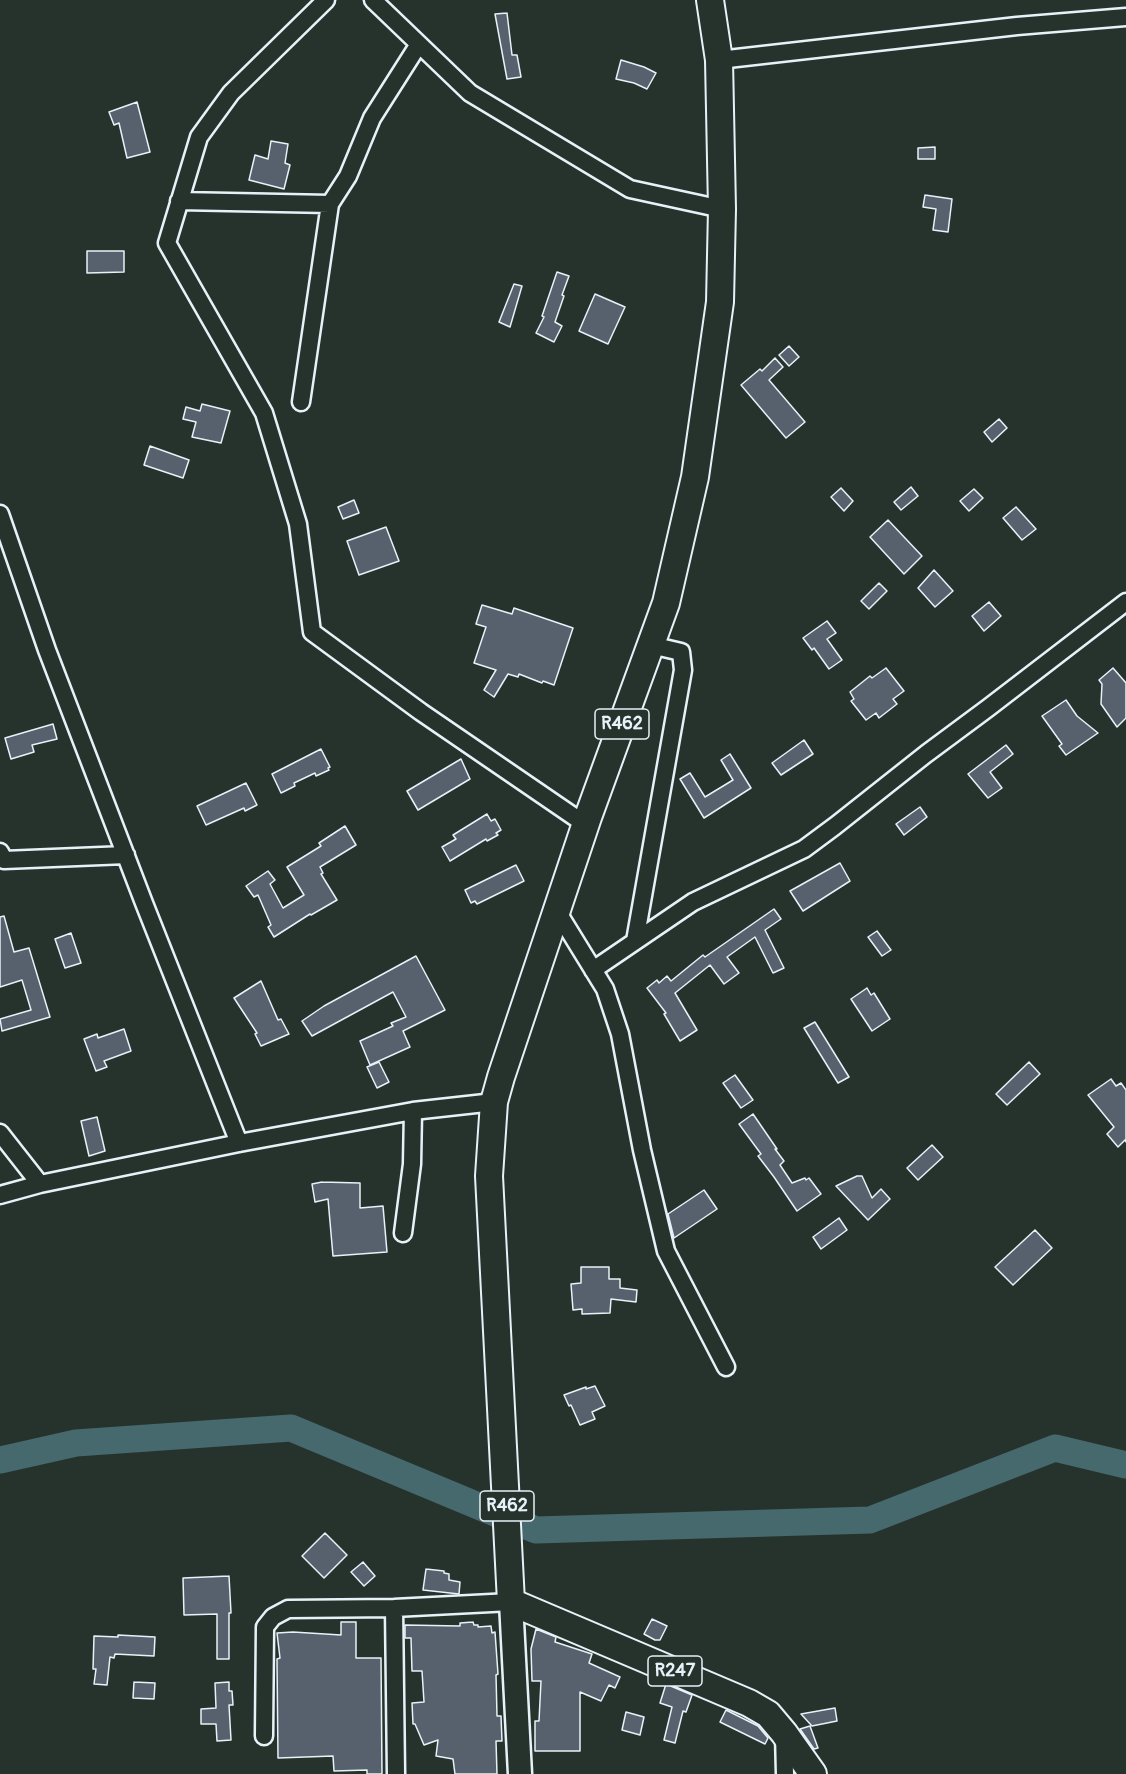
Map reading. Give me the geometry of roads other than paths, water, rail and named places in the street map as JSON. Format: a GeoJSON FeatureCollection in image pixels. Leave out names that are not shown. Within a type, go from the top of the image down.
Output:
{"type":"FeatureCollection","features":[{"type":"Feature","properties":{"kind":"main road","name":"R462"},"geometry":{"type":"LineString","coordinates":[[511,1602],[489,1176],[494,1102],[588,818],[666,603],[695,477],[720,302],[722,209],[719,60],[710,0]]}},
{"type":"Feature","properties":{"kind":"main road","name":"R247"},"geometry":{"type":"LineString","coordinates":[[511,1602],[749,1703],[768,1714],[813,1774]]}},
{"type":"Feature","properties":{"kind":"street"},"geometry":{"type":"LineString","coordinates":[[326,0],[231,93],[199,137],[167,243],[264,413],[298,524],[312,632],[421,712],[576,818],[588,818]]}},
{"type":"Feature","properties":{"kind":"street"},"geometry":{"type":"LineString","coordinates":[[373,0],[470,93],[630,189],[722,209]]}},
{"type":"Feature","properties":{"kind":"street"},"geometry":{"type":"LineString","coordinates":[[719,60],[1017,26],[1126,17]]}},
{"type":"Feature","properties":{"kind":"street"},"geometry":{"type":"LineString","coordinates":[[302,402],[330,204],[348,176],[372,118],[419,45]]}},
{"type":"Feature","properties":{"kind":"street"},"geometry":{"type":"LineString","coordinates":[[179,201],[330,204]]}},
{"type":"Feature","properties":{"kind":"street"},"geometry":{"type":"LineString","coordinates":[[0,514],[47,650],[239,1143]]}},
{"type":"Feature","properties":{"kind":"street"},"geometry":{"type":"LineString","coordinates":[[593,970],[693,902],[804,849],[1126,602]]}},
{"type":"Feature","properties":{"kind":"street"},"geometry":{"type":"LineString","coordinates":[[635,941],[683,670],[681,652],[651,645]]}},
{"type":"Feature","properties":{"kind":"street"},"geometry":{"type":"LineString","coordinates":[[0,852],[4,860],[126,855]]}},
{"type":"Feature","properties":{"kind":"street"},"geometry":{"type":"LineString","coordinates":[[556,911],[606,989],[620,1034],[642,1150],[666,1251],[726,1367]]}},
{"type":"Feature","properties":{"kind":"street"},"geometry":{"type":"LineString","coordinates":[[0,1196],[40,1184],[239,1143],[413,1111],[494,1102]]}},
{"type":"Feature","properties":{"kind":"street"},"geometry":{"type":"LineString","coordinates":[[403,1233],[412,1164],[413,1111]]}},
{"type":"Feature","properties":{"kind":"street"},"geometry":{"type":"LineString","coordinates":[[0,1133],[40,1184]]}},
{"type":"Feature","properties":{"kind":"street"},"geometry":{"type":"LineString","coordinates":[[264,1736],[265,1627],[273,1617],[288,1609],[394,1608],[511,1602],[520,1774]]}},
{"type":"Feature","properties":{"kind":"street"},"geometry":{"type":"LineString","coordinates":[[394,1608],[396,1774]]}},
{"type":"Feature","properties":{"kind":"street"},"geometry":{"type":"LineString","coordinates":[[784,1733],[785,1774]]}},
{"type":"Feature","properties":{"kind":"waterway"},"geometry":{"type":"LineString","coordinates":[[0,1460],[76,1443],[291,1428],[536,1530],[870,1520],[1055,1448],[1126,1465]]}}]}
